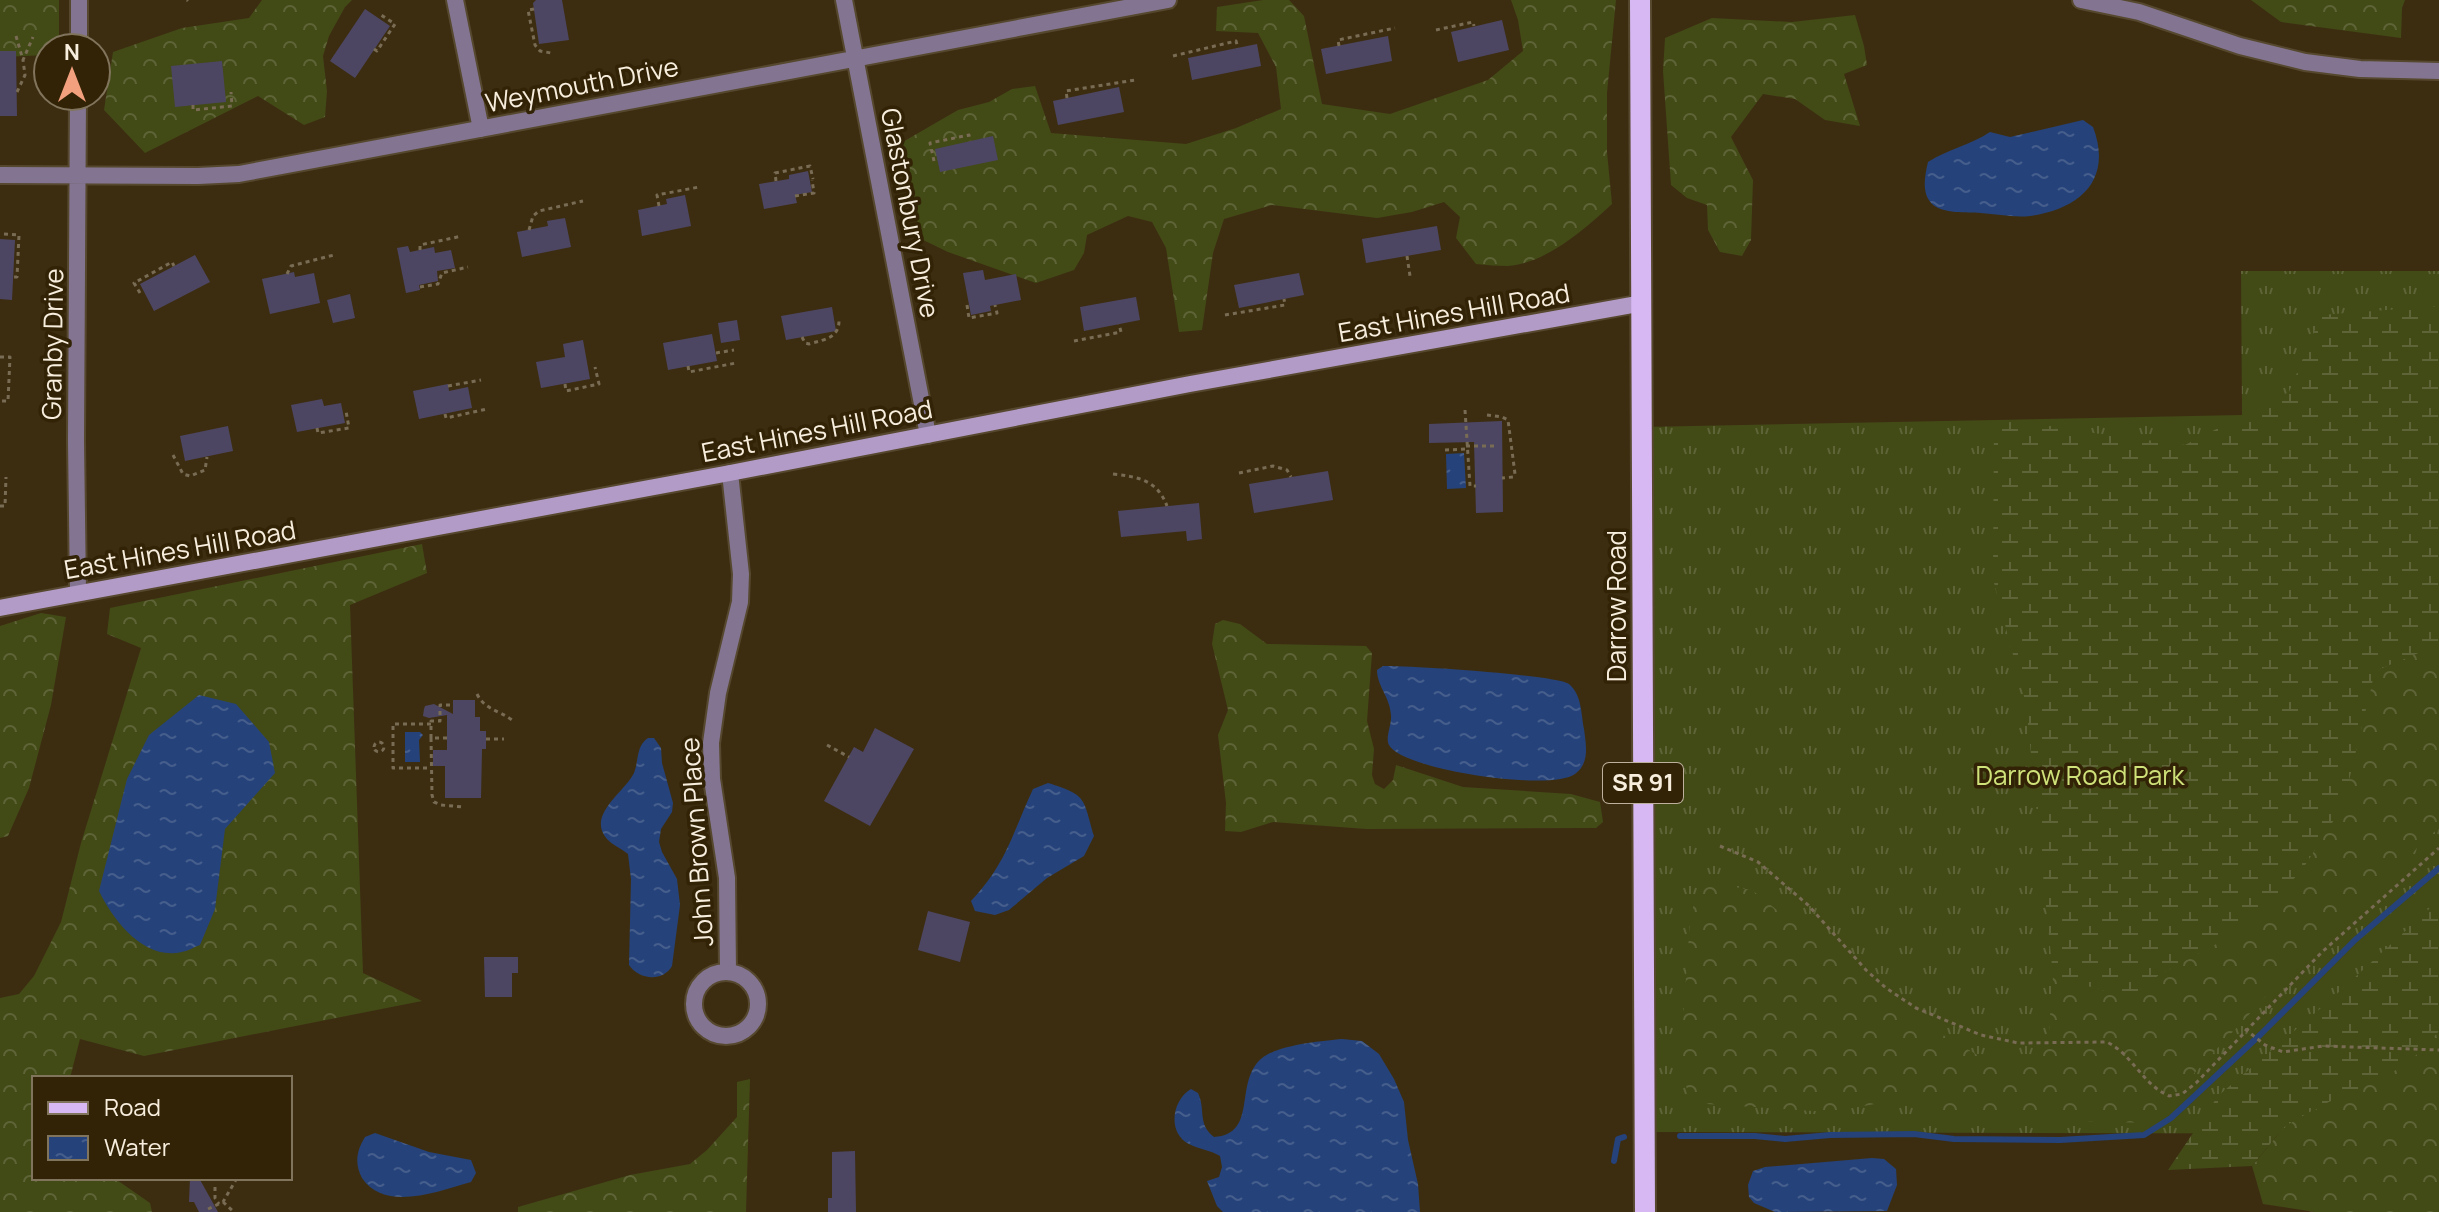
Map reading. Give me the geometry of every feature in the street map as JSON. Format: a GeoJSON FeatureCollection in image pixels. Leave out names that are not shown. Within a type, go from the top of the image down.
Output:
{"type":"FeatureCollection","features":[{"type":"Feature","properties":{"kind":"main road","name":"Darrow Road"},"geometry":{"type":"LineString","coordinates":[[1640,0],[1645,1212]]}},
{"type":"Feature","properties":{"kind":"street"},"geometry":{"type":"LineString","coordinates":[[79,0],[79,32]]}},
{"type":"Feature","properties":{"kind":"street"},"geometry":{"type":"LineString","coordinates":[[455,0],[481,129]]}},
{"type":"Feature","properties":{"kind":"street","name":"Glastonbury Drive"},"geometry":{"type":"LineString","coordinates":[[844,0],[928,435]]}},
{"type":"Feature","properties":{"kind":"street","name":"Weymouth Drive"},"geometry":{"type":"LineString","coordinates":[[0,175],[239,174],[1168,0]]}},
{"type":"Feature","properties":{"kind":"street"},"geometry":{"type":"LineString","coordinates":[[2081,0],[2139,12],[2240,46],[2305,62],[2360,69],[2439,71]]}},
{"type":"Feature","properties":{"kind":"street","name":"Granby Drive"},"geometry":{"type":"LineString","coordinates":[[78,112],[78,592]]}},
{"type":"Feature","properties":{"kind":"street","name":"East Hines Hill Road"},"geometry":{"type":"LineString","coordinates":[[0,608],[1190,384],[1643,303]]}},
{"type":"Feature","properties":{"kind":"street","name":"John Brown Place"},"geometry":{"type":"LineString","coordinates":[[728,972],[727,878],[712,779],[711,743],[718,693],[740,602],[741,574],[730,473]]}},
{"type":"Feature","properties":{"kind":"path"},"geometry":{"type":"LineString","coordinates":[[534,9],[528,10],[535,45],[540,51],[551,53]]}},
{"type":"Feature","properties":{"kind":"path"},"geometry":{"type":"LineString","coordinates":[[374,49],[377,51],[395,24],[381,15]]}},
{"type":"Feature","properties":{"kind":"path"},"geometry":{"type":"LineString","coordinates":[[1436,30],[1473,22],[1474,26]]}},
{"type":"Feature","properties":{"kind":"path"},"geometry":{"type":"LineString","coordinates":[[1339,46],[1338,40],[1395,28]]}},
{"type":"Feature","properties":{"kind":"path"},"geometry":{"type":"LineString","coordinates":[[16,36],[25,75],[17,92]]}},
{"type":"Feature","properties":{"kind":"path"},"geometry":{"type":"LineString","coordinates":[[23,60],[32,39]]}},
{"type":"Feature","properties":{"kind":"path"},"geometry":{"type":"LineString","coordinates":[[1173,56],[1236,41],[1238,48]]}},
{"type":"Feature","properties":{"kind":"path"},"geometry":{"type":"LineString","coordinates":[[1067,98],[1066,91],[1135,80]]}},
{"type":"Feature","properties":{"kind":"path"},"geometry":{"type":"LineString","coordinates":[[193,105],[193,110],[232,106],[231,92]]}},
{"type":"Feature","properties":{"kind":"path"},"geometry":{"type":"LineString","coordinates":[[934,161],[930,143],[969,135],[970,141]]}},
{"type":"Feature","properties":{"kind":"path"},"geometry":{"type":"LineString","coordinates":[[776,181],[775,173],[810,166],[814,193],[795,196]]}},
{"type":"Feature","properties":{"kind":"path"},"geometry":{"type":"LineString","coordinates":[[659,206],[657,195],[699,187]]}},
{"type":"Feature","properties":{"kind":"path"},"geometry":{"type":"LineString","coordinates":[[529,230],[533,216],[539,211],[583,201]]}},
{"type":"Feature","properties":{"kind":"path"},"geometry":{"type":"LineString","coordinates":[[4,234],[19,235],[17,277],[13,277]]}},
{"type":"Feature","properties":{"kind":"path"},"geometry":{"type":"LineString","coordinates":[[420,250],[420,245],[462,236]]}},
{"type":"Feature","properties":{"kind":"path"},"geometry":{"type":"LineString","coordinates":[[287,274],[291,266],[334,255]]}},
{"type":"Feature","properties":{"kind":"path"},"geometry":{"type":"LineString","coordinates":[[1407,256],[1410,276]]}},
{"type":"Feature","properties":{"kind":"path"},"geometry":{"type":"LineString","coordinates":[[140,293],[134,283],[172,262],[174,266]]}},
{"type":"Feature","properties":{"kind":"path"},"geometry":{"type":"LineString","coordinates":[[420,287],[438,284],[440,276],[468,267]]}},
{"type":"Feature","properties":{"kind":"path"},"geometry":{"type":"LineString","coordinates":[[1225,315],[1285,305],[1284,299]]}},
{"type":"Feature","properties":{"kind":"path"},"geometry":{"type":"LineString","coordinates":[[967,305],[969,318],[997,313],[995,305]]}},
{"type":"Feature","properties":{"kind":"path"},"geometry":{"type":"LineString","coordinates":[[802,337],[809,344],[833,337],[838,334],[839,318]]}},
{"type":"Feature","properties":{"kind":"path"},"geometry":{"type":"LineString","coordinates":[[1074,341],[1121,332],[1119,324]]}},
{"type":"Feature","properties":{"kind":"path"},"geometry":{"type":"LineString","coordinates":[[716,353],[734,350]]}},
{"type":"Feature","properties":{"kind":"path"},"geometry":{"type":"LineString","coordinates":[[0,357],[10,357],[8,401],[2,401]]}},
{"type":"Feature","properties":{"kind":"path"},"geometry":{"type":"LineString","coordinates":[[688,366],[689,372],[736,363]]}},
{"type":"Feature","properties":{"kind":"path"},"geometry":{"type":"LineString","coordinates":[[565,384],[566,391],[599,384],[595,367]]}},
{"type":"Feature","properties":{"kind":"path"},"geometry":{"type":"LineString","coordinates":[[448,386],[481,380]]}},
{"type":"Feature","properties":{"kind":"path"},"geometry":{"type":"LineString","coordinates":[[445,414],[446,418],[487,409]]}},
{"type":"Feature","properties":{"kind":"path"},"geometry":{"type":"LineString","coordinates":[[1465,410],[1470,486],[1476,486]]}},
{"type":"Feature","properties":{"kind":"path"},"geometry":{"type":"LineString","coordinates":[[317,428],[318,433],[349,428],[346,411]]}},
{"type":"Feature","properties":{"kind":"path"},"geometry":{"type":"LineString","coordinates":[[1487,415],[1508,420],[1515,474],[1502,478]]}},
{"type":"Feature","properties":{"kind":"path"},"geometry":{"type":"LineString","coordinates":[[1445,450],[1495,446]]}},
{"type":"Feature","properties":{"kind":"path"},"geometry":{"type":"LineString","coordinates":[[173,455],[183,474],[190,476],[205,470],[207,457]]}},
{"type":"Feature","properties":{"kind":"path"},"geometry":{"type":"LineString","coordinates":[[1239,473],[1273,466],[1287,470],[1291,477]]}},
{"type":"Feature","properties":{"kind":"path"},"geometry":{"type":"LineString","coordinates":[[1113,474],[1140,477],[1153,484],[1167,506]]}},
{"type":"Feature","properties":{"kind":"path"},"geometry":{"type":"LineString","coordinates":[[0,506],[5,506],[6,477]]}},
{"type":"Feature","properties":{"kind":"path"},"geometry":{"type":"LineString","coordinates":[[477,694],[482,704],[512,720]]}},
{"type":"Feature","properties":{"kind":"path"},"geometry":{"type":"LineString","coordinates":[[453,705],[440,705],[440,721],[431,721],[434,802],[463,807]]}},
{"type":"Feature","properties":{"kind":"path"},"geometry":{"type":"LineString","coordinates":[[431,724],[393,724],[393,768],[431,768]]}},
{"type":"Feature","properties":{"kind":"path"},"geometry":{"type":"LineString","coordinates":[[431,738],[447,738]]}},
{"type":"Feature","properties":{"kind":"path"},"geometry":{"type":"LineString","coordinates":[[486,739],[504,739]]}},
{"type":"Feature","properties":{"kind":"path"},"geometry":{"type":"LineString","coordinates":[[827,745],[849,757]]}},
{"type":"Feature","properties":{"kind":"path"},"geometry":{"type":"LineString","coordinates":[[384,747],[393,747]]}},
{"type":"Feature","properties":{"kind":"path"},"geometry":{"type":"LineString","coordinates":[[1720,846],[1758,862],[1808,905],[1866,970],[1916,1008],[1981,1035],[2018,1043],[2107,1042],[2119,1048],[2146,1082],[2169,1096],[2182,1094],[2196,1083],[2322,952],[2439,848]]}},
{"type":"Feature","properties":{"kind":"path"},"geometry":{"type":"LineString","coordinates":[[2248,1031],[2265,1045],[2283,1052],[2323,1046],[2439,1050]]}},
{"type":"Feature","properties":{"kind":"path"},"geometry":{"type":"LineString","coordinates":[[208,1209],[221,1203],[236,1180]]}},
{"type":"Feature","properties":{"kind":"path"},"geometry":{"type":"LineString","coordinates":[[215,1187],[215,1198],[234,1212]]}},
{"type":"Feature","properties":{"kind":"green space"},"geometry":{"type":"Polygon","coordinates":[[[0,0],[59,0],[59,32],[32,32],[32,56],[0,57],[0,0]]]}},
{"type":"Feature","properties":{"kind":"green space"},"geometry":{"type":"Polygon","coordinates":[[[262,0],[352,0],[329,36],[323,56],[327,91],[325,117],[304,125],[258,96],[145,153],[106,112],[112,112],[113,52],[182,28],[249,18],[262,0]]]}},
{"type":"Feature","properties":{"kind":"green space"},"geometry":{"type":"Polygon","coordinates":[[[1263,0],[1289,0],[1304,16],[1322,104],[1390,114],[1488,80],[1523,51],[1511,0],[1616,0],[1607,93],[1607,152],[1612,204],[1578,234],[1551,252],[1523,264],[1508,266],[1476,264],[1456,238],[1460,217],[1444,202],[1377,218],[1272,205],[1224,219],[1213,253],[1202,330],[1179,332],[1166,248],[1152,222],[1128,216],[1087,235],[1084,253],[1074,270],[1036,283],[948,252],[921,239],[901,143],[958,110],[989,102],[1012,89],[1035,86],[1051,133],[1186,144],[1281,109],[1276,67],[1258,33],[1216,31],[1217,7],[1263,0]]]}},
{"type":"Feature","properties":{"kind":"green space"},"geometry":{"type":"Polygon","coordinates":[[[2251,0],[2405,0],[2401,38],[2281,22],[2251,0]]]}},
{"type":"Feature","properties":{"kind":"green space"},"geometry":{"type":"Polygon","coordinates":[[[1855,15],[1867,65],[1844,74],[1860,126],[1825,120],[1795,99],[1763,94],[1731,137],[1753,180],[1751,240],[1742,256],[1720,252],[1708,230],[1707,205],[1687,198],[1671,185],[1663,71],[1665,38],[1712,18],[1792,22],[1855,15]]]}},
{"type":"Feature","properties":{"kind":"green space","name":"Darrow Road Park"},"geometry":{"type":"Polygon","coordinates":[[[2241,271],[2439,271],[2439,1134],[1645,1132],[1643,427],[2242,415],[2241,271]]]}},
{"type":"Feature","properties":{"kind":"green space"},"geometry":{"type":"Polygon","coordinates":[[[2439,306],[2439,647],[2375,671],[2343,806],[2302,870],[2249,926],[2159,975],[2129,998],[2053,976],[2026,704],[1993,579],[1994,420],[2185,445],[2289,392],[2321,315],[2439,306]]]}},
{"type":"Feature","properties":{"kind":"green space"},"geometry":{"type":"Polygon","coordinates":[[[422,544],[427,573],[350,605],[363,973],[422,1001],[144,1056],[80,1039],[71,1076],[32,1076],[32,1180],[117,1180],[150,1203],[152,1212],[0,1212],[0,998],[19,994],[34,976],[61,922],[81,843],[141,648],[107,634],[110,608],[422,544]]]}},
{"type":"Feature","properties":{"kind":"green space"},"geometry":{"type":"Polygon","coordinates":[[[41,613],[66,617],[51,705],[29,788],[8,836],[0,838],[0,626],[41,613]]]}},
{"type":"Feature","properties":{"kind":"green space"},"geometry":{"type":"Polygon","coordinates":[[[1223,620],[1240,624],[1267,644],[1366,646],[1372,653],[1367,721],[1374,749],[1372,775],[1375,784],[1384,789],[1393,780],[1396,765],[1463,787],[1571,794],[1600,802],[1603,822],[1596,828],[1366,829],[1273,822],[1241,832],[1225,831],[1226,803],[1218,735],[1228,710],[1212,644],[1215,624],[1223,620]]]}},
{"type":"Feature","properties":{"kind":"green space"},"geometry":{"type":"Polygon","coordinates":[[[2439,647],[2439,828],[2420,844],[2385,888],[2295,965],[2148,1123],[1951,1117],[1920,1096],[1830,1112],[1691,1103],[1680,1065],[1690,919],[1700,881],[1752,890],[1903,1012],[1988,1061],[2028,1062],[2048,1045],[2053,976],[2129,998],[2159,975],[2249,926],[2302,870],[2343,806],[2375,671],[2439,647]]]}},
{"type":"Feature","properties":{"kind":"green space"},"geometry":{"type":"Polygon","coordinates":[[[2439,900],[2439,1031],[2414,1057],[2386,1077],[2322,1105],[2285,1126],[2252,1166],[2168,1170],[2218,1096],[2328,1002],[2439,900]]]}},
{"type":"Feature","properties":{"kind":"green space"},"geometry":{"type":"Polygon","coordinates":[[[2439,1031],[2439,1212],[2315,1212],[2263,1204],[2252,1166],[2285,1126],[2414,1057],[2439,1031]]]}},
{"type":"Feature","properties":{"kind":"green space"},"geometry":{"type":"Polygon","coordinates":[[[750,1079],[746,1212],[518,1212],[518,1207],[630,1175],[690,1164],[737,1117],[737,1082],[750,1079]]]}},
{"type":"Feature","properties":{"kind":"water"},"geometry":{"type":"Polygon","coordinates":[[[2083,120],[2093,127],[2099,162],[2088,189],[2064,207],[2018,217],[1949,211],[1929,200],[1925,189],[1928,162],[1990,132],[2010,137],[2083,120]]]}},
{"type":"Feature","properties":{"kind":"water"},"geometry":{"type":"Polygon","coordinates":[[[1464,453],[1466,488],[1447,489],[1446,454],[1464,453]]]}},
{"type":"Feature","properties":{"kind":"water"},"geometry":{"type":"Polygon","coordinates":[[[1383,666],[1511,674],[1569,684],[1579,699],[1586,747],[1583,765],[1575,774],[1561,779],[1538,781],[1447,770],[1400,754],[1388,742],[1390,709],[1377,670],[1383,666]]]}},
{"type":"Feature","properties":{"kind":"water"},"geometry":{"type":"Polygon","coordinates":[[[199,695],[236,704],[269,742],[275,773],[225,829],[215,909],[200,945],[168,953],[155,950],[132,936],[99,891],[127,779],[149,735],[199,695]]]}},
{"type":"Feature","properties":{"kind":"water"},"geometry":{"type":"Polygon","coordinates":[[[405,732],[420,732],[423,735],[419,740],[420,762],[405,762],[405,732]]]}},
{"type":"Feature","properties":{"kind":"water"},"geometry":{"type":"Polygon","coordinates":[[[648,738],[654,738],[661,748],[673,803],[672,812],[661,829],[659,842],[677,879],[680,905],[672,966],[657,977],[639,974],[629,965],[631,879],[628,854],[607,839],[601,821],[609,804],[634,773],[640,749],[648,738]]]}},
{"type":"Feature","properties":{"kind":"water"},"geometry":{"type":"Polygon","coordinates":[[[1048,783],[1071,791],[1085,806],[1094,836],[1084,856],[1047,878],[1009,910],[995,915],[975,911],[971,901],[1001,861],[1033,789],[1048,783]]]}},
{"type":"Feature","properties":{"kind":"water"},"geometry":{"type":"Polygon","coordinates":[[[1342,1039],[1362,1041],[1379,1054],[1394,1079],[1404,1102],[1420,1212],[1223,1212],[1217,1206],[1207,1181],[1219,1177],[1222,1167],[1220,1156],[1182,1139],[1175,1125],[1176,1108],[1180,1101],[1191,1089],[1198,1093],[1205,1127],[1214,1137],[1228,1134],[1241,1117],[1253,1068],[1262,1058],[1289,1047],[1342,1039]]]}},
{"type":"Feature","properties":{"kind":"water"},"geometry":{"type":"Polygon","coordinates":[[[375,1133],[429,1152],[471,1160],[476,1173],[471,1182],[427,1194],[397,1197],[384,1194],[362,1178],[358,1167],[362,1142],[365,1137],[375,1133]]]}},
{"type":"Feature","properties":{"kind":"water"},"geometry":{"type":"Polygon","coordinates":[[[1884,1159],[1896,1169],[1897,1185],[1887,1211],[1775,1212],[1754,1203],[1749,1197],[1748,1185],[1753,1171],[1765,1167],[1884,1159]]]}},
{"type":"Feature","properties":{"kind":"building"},"geometry":{"type":"Polygon","coordinates":[[[536,0],[562,0],[569,40],[539,44],[533,3],[536,0]]]}},
{"type":"Feature","properties":{"kind":"building"},"geometry":{"type":"Polygon","coordinates":[[[365,9],[390,26],[355,78],[330,61],[365,9]]]}},
{"type":"Feature","properties":{"kind":"building"},"geometry":{"type":"Polygon","coordinates":[[[1502,20],[1509,50],[1458,62],[1451,32],[1502,20]]]}},
{"type":"Feature","properties":{"kind":"building"},"geometry":{"type":"Polygon","coordinates":[[[1388,36],[1392,61],[1326,74],[1321,49],[1388,36]]]}},
{"type":"Feature","properties":{"kind":"building"},"geometry":{"type":"Polygon","coordinates":[[[1257,44],[1261,66],[1192,80],[1188,58],[1257,44]]]}},
{"type":"Feature","properties":{"kind":"building"},"geometry":{"type":"Polygon","coordinates":[[[0,51],[16,51],[17,116],[0,116],[0,51]]]}},
{"type":"Feature","properties":{"kind":"building"},"geometry":{"type":"Polygon","coordinates":[[[222,61],[226,102],[175,107],[171,66],[222,61]]]}},
{"type":"Feature","properties":{"kind":"building"},"geometry":{"type":"Polygon","coordinates":[[[1119,87],[1124,112],[1058,125],[1053,101],[1119,87]]]}},
{"type":"Feature","properties":{"kind":"building"},"geometry":{"type":"Polygon","coordinates":[[[993,136],[998,160],[940,172],[935,149],[993,136]]]}},
{"type":"Feature","properties":{"kind":"building"},"geometry":{"type":"Polygon","coordinates":[[[808,171],[812,192],[795,195],[797,203],[764,209],[759,184],[789,179],[789,175],[808,171]]]}},
{"type":"Feature","properties":{"kind":"building"},"geometry":{"type":"Polygon","coordinates":[[[685,195],[691,226],[642,236],[638,210],[667,204],[666,199],[685,195]]]}},
{"type":"Feature","properties":{"kind":"building"},"geometry":{"type":"Polygon","coordinates":[[[565,218],[571,247],[522,257],[517,232],[548,226],[547,221],[565,218]]]}},
{"type":"Feature","properties":{"kind":"building"},"geometry":{"type":"Polygon","coordinates":[[[1437,226],[1441,250],[1366,263],[1362,239],[1437,226]]]}},
{"type":"Feature","properties":{"kind":"building"},"geometry":{"type":"Polygon","coordinates":[[[0,239],[15,240],[12,300],[0,299],[0,239]]]}},
{"type":"Feature","properties":{"kind":"building"},"geometry":{"type":"Polygon","coordinates":[[[408,246],[410,252],[434,247],[435,253],[451,250],[455,268],[437,271],[438,281],[419,285],[420,290],[406,293],[397,248],[408,246]]]}},
{"type":"Feature","properties":{"kind":"building"},"geometry":{"type":"Polygon","coordinates":[[[195,255],[210,282],[154,311],[140,284],[195,255]]]}},
{"type":"Feature","properties":{"kind":"building"},"geometry":{"type":"Polygon","coordinates":[[[983,270],[985,280],[1016,274],[1021,300],[990,306],[991,311],[971,315],[963,273],[983,270]]]}},
{"type":"Feature","properties":{"kind":"building"},"geometry":{"type":"Polygon","coordinates":[[[294,272],[295,277],[314,273],[320,303],[270,314],[262,279],[294,272]]]}},
{"type":"Feature","properties":{"kind":"building"},"geometry":{"type":"Polygon","coordinates":[[[1299,273],[1304,295],[1239,308],[1234,285],[1299,273]]]}},
{"type":"Feature","properties":{"kind":"building"},"geometry":{"type":"Polygon","coordinates":[[[350,294],[355,318],[333,323],[327,300],[350,294]]]}},
{"type":"Feature","properties":{"kind":"building"},"geometry":{"type":"Polygon","coordinates":[[[1136,297],[1140,320],[1084,331],[1080,307],[1136,297]]]}},
{"type":"Feature","properties":{"kind":"building"},"geometry":{"type":"Polygon","coordinates":[[[832,307],[836,331],[786,340],[781,316],[832,307]]]}},
{"type":"Feature","properties":{"kind":"building"},"geometry":{"type":"Polygon","coordinates":[[[737,320],[740,340],[721,343],[718,323],[737,320]]]}},
{"type":"Feature","properties":{"kind":"building"},"geometry":{"type":"Polygon","coordinates":[[[712,334],[717,361],[668,370],[663,343],[712,334]]]}},
{"type":"Feature","properties":{"kind":"building"},"geometry":{"type":"Polygon","coordinates":[[[583,340],[590,379],[541,388],[536,362],[565,357],[563,344],[583,340]]]}},
{"type":"Feature","properties":{"kind":"building"},"geometry":{"type":"Polygon","coordinates":[[[448,384],[449,391],[468,387],[472,408],[419,419],[413,391],[448,384]]]}},
{"type":"Feature","properties":{"kind":"building"},"geometry":{"type":"Polygon","coordinates":[[[322,399],[324,406],[341,403],[345,423],[297,432],[291,405],[322,399]]]}},
{"type":"Feature","properties":{"kind":"building"},"geometry":{"type":"Polygon","coordinates":[[[1502,421],[1503,512],[1476,513],[1474,442],[1429,443],[1429,424],[1502,421]]]}},
{"type":"Feature","properties":{"kind":"building"},"geometry":{"type":"Polygon","coordinates":[[[228,426],[233,451],[185,461],[180,436],[228,426]]]}},
{"type":"Feature","properties":{"kind":"building"},"geometry":{"type":"Polygon","coordinates":[[[1328,471],[1333,500],[1254,513],[1249,484],[1328,471]]]}},
{"type":"Feature","properties":{"kind":"building"},"geometry":{"type":"Polygon","coordinates":[[[1199,503],[1202,539],[1187,541],[1186,531],[1121,537],[1118,511],[1199,503]]]}},
{"type":"Feature","properties":{"kind":"building"},"geometry":{"type":"Polygon","coordinates":[[[453,700],[475,700],[475,717],[480,717],[480,731],[486,731],[486,749],[482,749],[481,798],[445,798],[445,766],[433,766],[433,750],[447,750],[447,715],[429,718],[423,716],[424,709],[434,704],[453,714],[453,700]]]}},
{"type":"Feature","properties":{"kind":"building"},"geometry":{"type":"Polygon","coordinates":[[[875,728],[914,749],[870,826],[824,801],[854,747],[863,752],[875,728]]]}},
{"type":"Feature","properties":{"kind":"building"},"geometry":{"type":"Polygon","coordinates":[[[928,911],[970,922],[960,962],[918,950],[928,911]]]}},
{"type":"Feature","properties":{"kind":"building"},"geometry":{"type":"Polygon","coordinates":[[[484,957],[518,957],[518,973],[512,973],[512,997],[485,997],[484,957]]]}},
{"type":"Feature","properties":{"kind":"building"},"geometry":{"type":"Polygon","coordinates":[[[855,1151],[856,1212],[828,1212],[828,1198],[832,1198],[832,1152],[855,1151]]]}},
{"type":"Feature","properties":{"kind":"building"},"geometry":{"type":"Polygon","coordinates":[[[190,1180],[200,1180],[218,1212],[199,1212],[194,1202],[189,1202],[190,1180]]]}},
{"type":"Feature","properties":{"kind":"waterway"},"geometry":{"type":"LineString","coordinates":[[1680,1136],[1785,1139],[1914,1134],[1954,1139],[2060,1140],[2144,1135],[2171,1118],[2355,940],[2439,868]]}},
{"type":"Feature","properties":{"kind":"waterway"},"geometry":{"type":"LineString","coordinates":[[1614,1161],[1618,1139],[1624,1137]]}}]}
